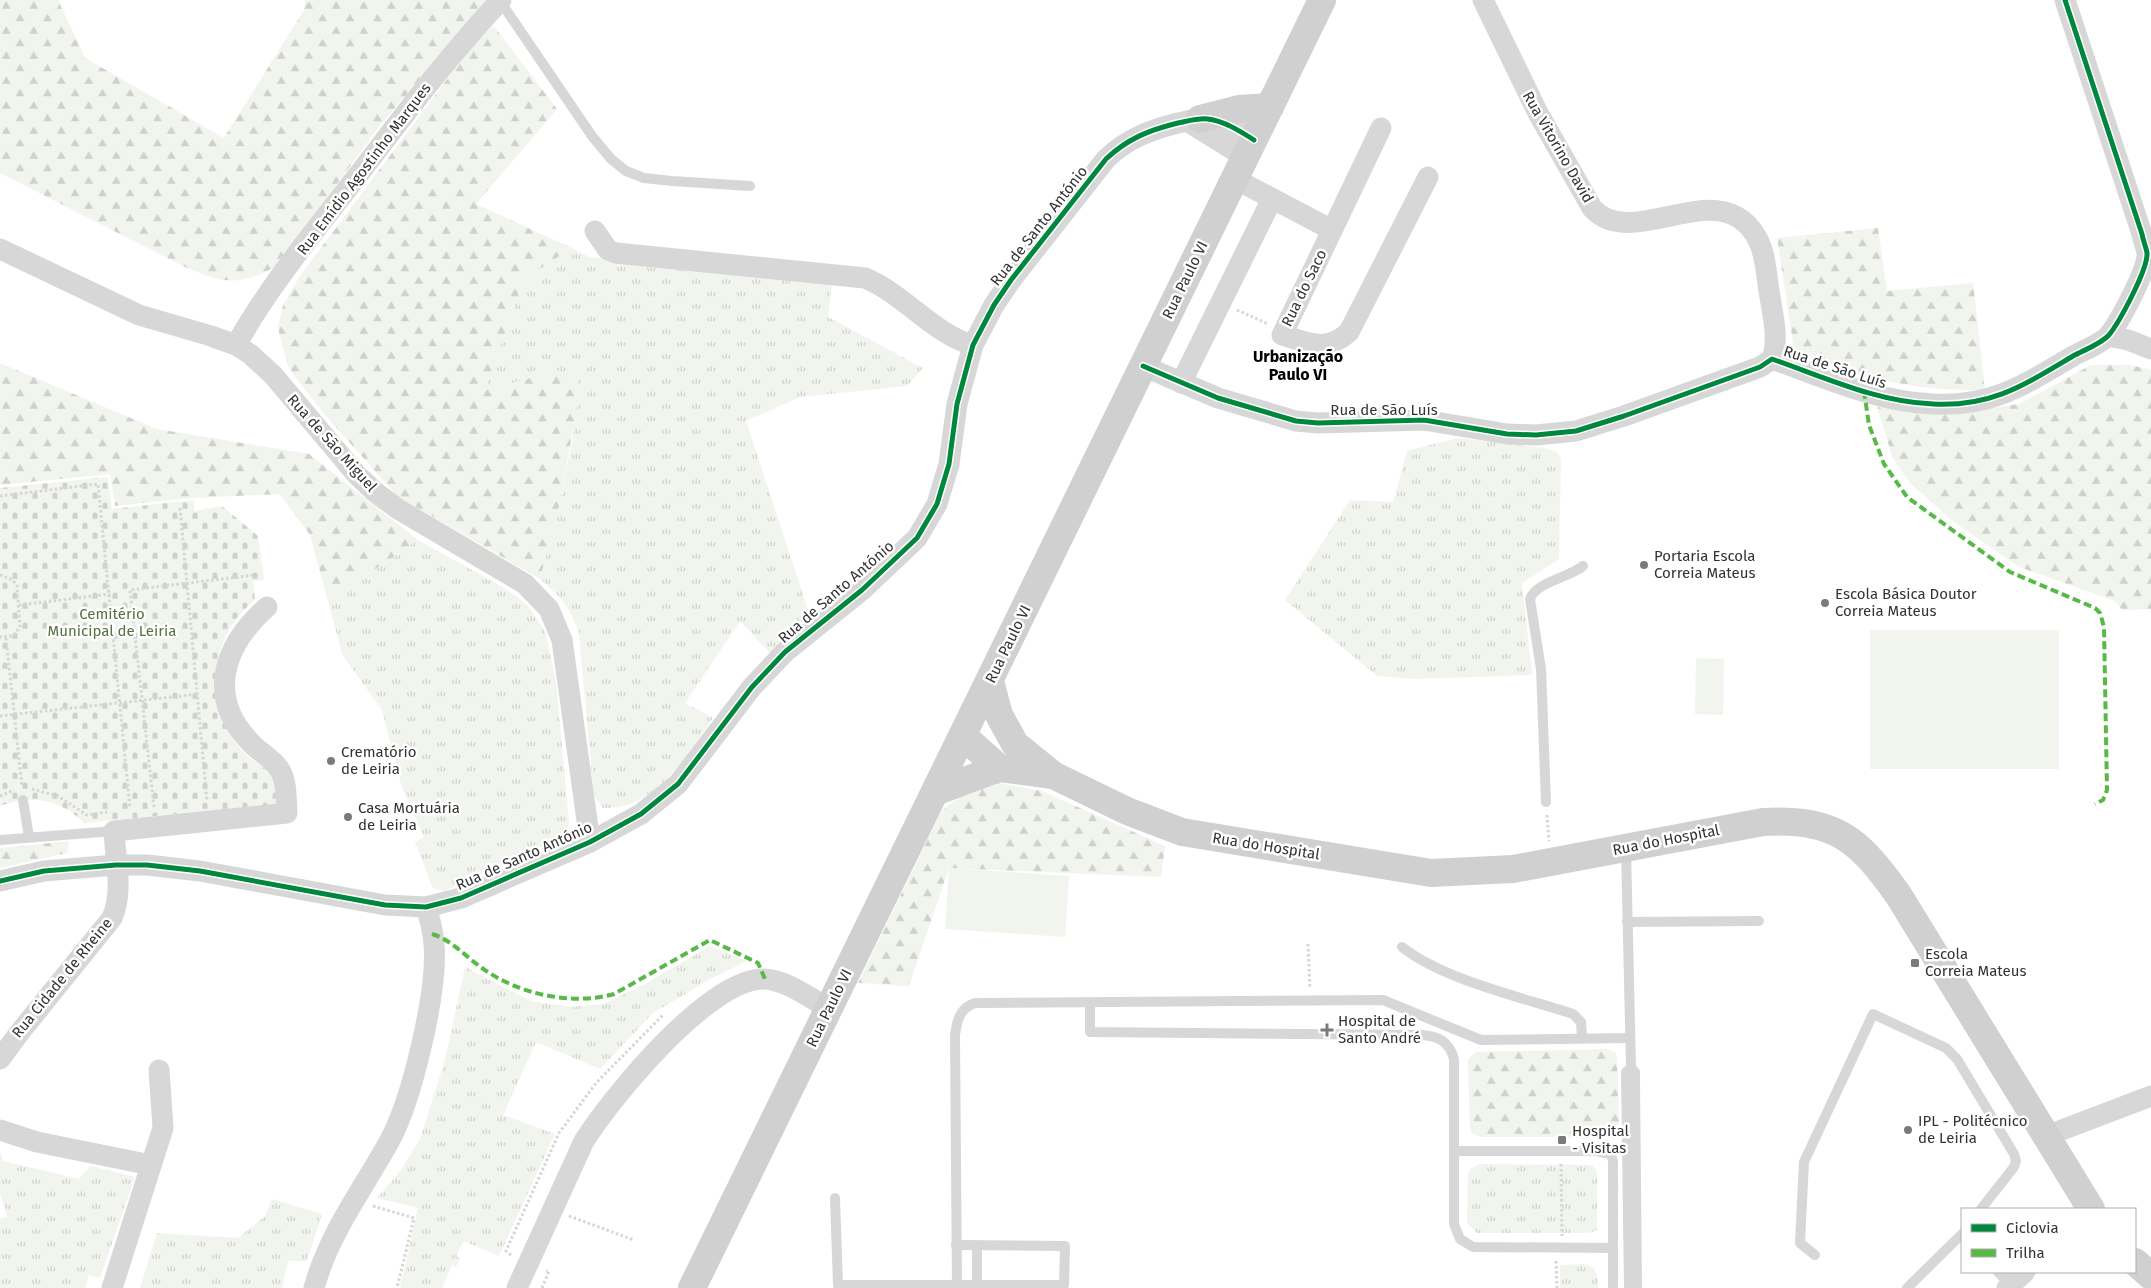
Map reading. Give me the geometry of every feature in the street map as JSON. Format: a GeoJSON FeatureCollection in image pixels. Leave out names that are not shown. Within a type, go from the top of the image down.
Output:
{"type":"FeatureCollection","features":[{"type":"Feature","properties":{"kind":"main road","name":"Rua Paulo VI"},"geometry":{"type":"LineString","coordinates":[[692,1288],[1322,0]]}},
{"type":"Feature","properties":{"kind":"main road"},"geometry":{"type":"LineString","coordinates":[[1193,120],[1239,109],[1270,107]]}},
{"type":"Feature","properties":{"kind":"main road","name":"Rua do Hospital"},"geometry":{"type":"LineString","coordinates":[[990,681],[999,715],[1015,744],[1053,775],[1163,825],[1200,835],[1431,873],[1513,869],[1708,831],[1782,821],[1820,825],[1854,844],[1876,864],[1899,896],[2046,1136],[2081,1205]]}},
{"type":"Feature","properties":{"kind":"main road"},"geometry":{"type":"LineString","coordinates":[[963,736],[999,768]]}},
{"type":"Feature","properties":{"kind":"main road","name":"Rua do Hospital"},"geometry":{"type":"LineString","coordinates":[[963,736],[983,736],[1015,744]]}},
{"type":"Feature","properties":{"kind":"main road","name":"Rua do Hospital"},"geometry":{"type":"LineString","coordinates":[[935,792],[999,768],[1053,775]]}},
{"type":"Feature","properties":{"kind":"main road"},"geometry":{"type":"LineString","coordinates":[[2136,1263],[2151,1276]]}},
{"type":"Feature","properties":{"kind":"street","name":"Rua Emídio Agostinho Marques"},"geometry":{"type":"LineString","coordinates":[[236,345],[252,317],[338,202],[461,43],[500,0]]}},
{"type":"Feature","properties":{"kind":"street","name":"Rua Vitorino David"},"geometry":{"type":"LineString","coordinates":[[1483,0],[1519,78],[1592,208],[1600,216],[1616,221],[1635,222],[1700,210],[1714,211],[1740,218],[1749,227],[1758,240],[1764,255],[1776,344],[1772,360]]}},
{"type":"Feature","properties":{"kind":"street"},"geometry":{"type":"LineString","coordinates":[[2065,0],[2147,253],[2144,272],[2108,336],[2128,340],[2151,350]]}},
{"type":"Feature","properties":{"kind":"street","name":"Rua de Santo António"},"geometry":{"type":"LineString","coordinates":[[0,881],[44,871],[116,865],[176,868],[385,905],[426,907],[461,898],[590,842],[641,814],[672,790],[752,687],[785,652],[862,590],[917,538],[937,504],[946,472],[957,404],[973,345],[994,305],[1011,280],[1106,159],[1120,146],[1144,133],[1193,120],[1210,119],[1228,126],[1244,159],[1272,199],[1332,230]]}},
{"type":"Feature","properties":{"kind":"street","name":"Rua do Saco"},"geometry":{"type":"LineString","coordinates":[[1381,128],[1282,335],[1324,345],[1339,342],[1350,332],[1428,177]]}},
{"type":"Feature","properties":{"kind":"street"},"geometry":{"type":"LineString","coordinates":[[1181,384],[1272,199]]}},
{"type":"Feature","properties":{"kind":"street"},"geometry":{"type":"LineString","coordinates":[[595,231],[608,250],[616,254],[865,278],[895,295],[960,342],[973,345]]}},
{"type":"Feature","properties":{"kind":"street","name":"Rua de São Miguel"},"geometry":{"type":"LineString","coordinates":[[0,249],[139,315],[190,329],[236,345],[262,365],[375,492],[398,509],[510,574],[537,595],[549,609],[562,640],[590,842]]}},
{"type":"Feature","properties":{"kind":"street","name":"Rua de São Luís"},"geometry":{"type":"LineString","coordinates":[[1143,366],[1181,384],[1233,403],[1296,420],[1327,423],[1424,420],[1507,434],[1536,436],[1576,431],[1629,414],[1753,370],[1772,360],[1844,385],[1897,400],[1932,404],[1965,404],[1994,398],[2017,389],[2108,336]]}},
{"type":"Feature","properties":{"kind":"street"},"geometry":{"type":"LineString","coordinates":[[114,821],[287,813],[284,779],[281,771],[251,744],[239,729],[231,715],[225,688],[224,675],[233,647],[249,624],[267,607]]}},
{"type":"Feature","properties":{"kind":"street","name":"Rua Cidade de Rheine"},"geometry":{"type":"LineString","coordinates":[[0,1060],[20,1032],[112,918],[117,906],[119,890],[114,821]]}},
{"type":"Feature","properties":{"kind":"street"},"geometry":{"type":"LineString","coordinates":[[314,1288],[325,1252],[353,1200],[391,1138],[414,1073],[434,974],[434,945],[426,907]]}},
{"type":"Feature","properties":{"kind":"street"},"geometry":{"type":"LineString","coordinates":[[517,1288],[574,1160],[594,1125],[655,1051],[708,1005],[738,986],[752,980],[765,979],[793,988],[829,1009]]}},
{"type":"Feature","properties":{"kind":"street"},"geometry":{"type":"LineString","coordinates":[[112,1288],[163,1128],[159,1070]]}},
{"type":"Feature","properties":{"kind":"street"},"geometry":{"type":"LineString","coordinates":[[2046,1136],[2151,1096]]}},
{"type":"Feature","properties":{"kind":"street"},"geometry":{"type":"LineString","coordinates":[[0,1130],[37,1142],[151,1166]]}},
{"type":"Feature","properties":{"kind":"lane"},"geometry":{"type":"LineString","coordinates":[[500,0],[592,136],[611,159],[626,170],[644,178],[672,182],[750,186]]}},
{"type":"Feature","properties":{"kind":"lane"},"geometry":{"type":"LineString","coordinates":[[1546,802],[1541,669],[1530,599],[1537,588],[1574,574],[1583,566]]}},
{"type":"Feature","properties":{"kind":"lane"},"geometry":{"type":"LineString","coordinates":[[24,800],[29,837]]}},
{"type":"Feature","properties":{"kind":"lane"},"geometry":{"type":"LineString","coordinates":[[0,840],[29,837],[114,821]]}},
{"type":"Feature","properties":{"kind":"lane"},"geometry":{"type":"LineString","coordinates":[[1626,848],[1631,1068],[1635,1072],[1637,1288]]}},
{"type":"Feature","properties":{"kind":"lane"},"geometry":{"type":"LineString","coordinates":[[1627,922],[1759,921]]}},
{"type":"Feature","properties":{"kind":"lane"},"geometry":{"type":"LineString","coordinates":[[1402,947],[1416,958],[1444,972],[1573,1014],[1581,1022],[1582,1038]]}},
{"type":"Feature","properties":{"kind":"lane"},"geometry":{"type":"LineString","coordinates":[[957,1287],[955,1035],[962,1010],[975,1003],[1384,1000],[1481,1040],[1630,1038]]}},
{"type":"Feature","properties":{"kind":"lane"},"geometry":{"type":"LineString","coordinates":[[1090,1003],[1090,1032],[1421,1035],[1440,1038],[1449,1046],[1454,1058],[1454,1224],[1456,1232],[1466,1244],[1473,1248],[1613,1248]]}},
{"type":"Feature","properties":{"kind":"lane"},"geometry":{"type":"LineString","coordinates":[[1815,1255],[1800,1243],[1804,1162],[1873,1014],[1946,1048],[1957,1058],[2014,1154],[2016,1161],[2014,1167],[1983,1208]]}},
{"type":"Feature","properties":{"kind":"lane"},"geometry":{"type":"LineString","coordinates":[[1629,1288],[1626,1072],[1631,1068]]}},
{"type":"Feature","properties":{"kind":"lane"},"geometry":{"type":"LineString","coordinates":[[1455,1151],[1561,1151],[1605,1152],[1611,1154],[1613,1288]]}},
{"type":"Feature","properties":{"kind":"lane"},"geometry":{"type":"LineString","coordinates":[[835,1198],[838,1285],[1064,1286],[1065,1246],[956,1245]]}},
{"type":"Feature","properties":{"kind":"lane"},"geometry":{"type":"LineString","coordinates":[[1907,1288],[1961,1236]]}},
{"type":"Feature","properties":{"kind":"lane"},"geometry":{"type":"LineString","coordinates":[[977,1245],[977,1286]]}},
{"type":"Feature","properties":{"kind":"path"},"geometry":{"type":"LineString","coordinates":[[1247,314],[1263,322]]}},
{"type":"Feature","properties":{"kind":"path"},"geometry":{"type":"LineString","coordinates":[[0,496],[98,484],[132,808],[123,810]]}},
{"type":"Feature","properties":{"kind":"path"},"geometry":{"type":"LineString","coordinates":[[180,508],[208,801],[199,802]]}},
{"type":"Feature","properties":{"kind":"path"},"geometry":{"type":"LineString","coordinates":[[0,570],[0,575],[13,580],[17,586],[20,626],[13,636],[0,637]]}},
{"type":"Feature","properties":{"kind":"path"},"geometry":{"type":"LineString","coordinates":[[162,806],[153,807],[130,590],[256,576]]}},
{"type":"Feature","properties":{"kind":"path"},"geometry":{"type":"LineString","coordinates":[[19,605],[110,594]]}},
{"type":"Feature","properties":{"kind":"path"},"geometry":{"type":"LineString","coordinates":[[6,638],[24,800]]}},
{"type":"Feature","properties":{"kind":"path"},"geometry":{"type":"LineString","coordinates":[[0,716],[199,694]]}},
{"type":"Feature","properties":{"kind":"path"},"geometry":{"type":"LineString","coordinates":[[0,796],[22,788],[42,791],[58,796],[87,815],[114,821]]}},
{"type":"Feature","properties":{"kind":"path"},"geometry":{"type":"LineString","coordinates":[[1546,802],[1551,862]]}},
{"type":"Feature","properties":{"kind":"path"},"geometry":{"type":"LineString","coordinates":[[1308,944],[1310,1000]]}},
{"type":"Feature","properties":{"kind":"path"},"geometry":{"type":"LineString","coordinates":[[1557,1288],[1561,1151]]}},
{"type":"Feature","properties":{"kind":"path"},"geometry":{"type":"LineString","coordinates":[[353,1200],[414,1218],[397,1288]]}},
{"type":"Feature","properties":{"kind":"path"},"geometry":{"type":"LineString","coordinates":[[552,1210],[634,1240]]}},
{"type":"Feature","properties":{"kind":"green space"},"geometry":{"type":"Polygon","coordinates":[[[0,0],[58,0],[85,58],[224,138],[304,10],[305,0],[491,0],[381,124],[277,266],[242,280],[223,280],[187,268],[0,173],[0,0]]]}},
{"type":"Feature","properties":{"kind":"green space"},"geometry":{"type":"Polygon","coordinates":[[[493,25],[557,109],[476,204],[572,248],[524,279],[485,390],[557,371],[577,377],[580,389],[560,502],[540,579],[397,496],[326,416],[295,377],[287,364],[278,328],[283,305],[300,276],[471,47],[493,25]]]}},
{"type":"Feature","properties":{"kind":"green space"},"geometry":{"type":"Polygon","coordinates":[[[1878,228],[1887,291],[1973,283],[1985,390],[1930,388],[1876,379],[1841,369],[1794,349],[1777,238],[1878,228]]]}},
{"type":"Feature","properties":{"kind":"green space"},"geometry":{"type":"Polygon","coordinates":[[[572,248],[589,257],[832,283],[828,317],[923,368],[907,386],[800,397],[746,421],[810,616],[770,653],[740,621],[685,703],[713,718],[668,778],[654,791],[622,807],[603,808],[596,799],[593,787],[579,633],[564,603],[540,579],[560,502],[574,430],[484,390],[524,279],[572,248]]]}},
{"type":"Feature","properties":{"kind":"green space"},"geometry":{"type":"Polygon","coordinates":[[[0,363],[157,429],[309,454],[418,540],[328,601],[310,535],[280,494],[192,498],[115,506],[110,474],[0,485],[0,363]]]}},
{"type":"Feature","properties":{"kind":"green space"},"geometry":{"type":"Polygon","coordinates":[[[2091,365],[2131,365],[2151,370],[2151,609],[2122,610],[2115,601],[2019,567],[1954,522],[1911,484],[1893,459],[1877,407],[1921,413],[1977,410],[2019,404],[2091,365]]]}},
{"type":"Feature","properties":{"kind":"green space"},"geometry":{"type":"Polygon","coordinates":[[[1458,438],[1544,448],[1557,452],[1561,459],[1559,559],[1522,583],[1532,675],[1414,679],[1377,676],[1285,600],[1350,500],[1393,502],[1407,451],[1458,438]]]}},
{"type":"Feature","properties":{"kind":"green space","name":"Cemitério Municipal de Leiria"},"geometry":{"type":"Polygon","coordinates":[[[108,477],[112,509],[194,500],[194,511],[222,506],[258,536],[264,580],[253,581],[255,600],[240,615],[228,632],[220,650],[216,670],[216,690],[219,710],[227,729],[238,746],[250,758],[274,774],[277,804],[84,823],[65,809],[45,801],[23,800],[0,806],[0,488],[108,477]]]}},
{"type":"Feature","properties":{"kind":"green space"},"geometry":{"type":"Polygon","coordinates":[[[418,540],[506,589],[527,605],[545,631],[556,680],[569,823],[567,832],[563,837],[444,891],[433,888],[415,842],[424,837],[402,787],[382,710],[342,654],[328,601],[418,540]]]}},
{"type":"Feature","properties":{"kind":"green space"},"geometry":{"type":"Polygon","coordinates":[[[1870,630],[2059,630],[2059,769],[1870,769],[1870,630]]]}},
{"type":"Feature","properties":{"kind":"green space"},"geometry":{"type":"Polygon","coordinates":[[[1696,658],[1724,659],[1723,715],[1695,714],[1696,658]]]}},
{"type":"Feature","properties":{"kind":"green space"},"geometry":{"type":"Polygon","coordinates":[[[998,783],[1042,791],[1165,846],[1161,877],[949,868],[909,986],[858,983],[942,810],[967,792],[998,783]]]}},
{"type":"Feature","properties":{"kind":"green space"},"geometry":{"type":"Polygon","coordinates":[[[69,841],[67,853],[0,868],[0,848],[69,841]]]}},
{"type":"Feature","properties":{"kind":"green space"},"geometry":{"type":"Polygon","coordinates":[[[949,868],[1069,876],[1065,937],[945,929],[949,868]]]}},
{"type":"Feature","properties":{"kind":"green space"},"geometry":{"type":"Polygon","coordinates":[[[710,946],[747,961],[714,977],[653,1013],[600,1069],[536,1042],[503,1115],[555,1134],[499,1256],[464,1241],[456,1256],[460,1258],[456,1267],[452,1265],[442,1288],[400,1288],[418,1208],[377,1198],[401,1170],[420,1139],[445,1060],[465,967],[531,1001],[571,1007],[603,1004],[645,984],[710,946]]]}},
{"type":"Feature","properties":{"kind":"green space"},"geometry":{"type":"Polygon","coordinates":[[[1606,1049],[1615,1052],[1617,1057],[1619,1123],[1614,1134],[1609,1137],[1481,1137],[1472,1133],[1470,1128],[1468,1059],[1476,1052],[1606,1049]]]}},
{"type":"Feature","properties":{"kind":"green space"},"geometry":{"type":"Polygon","coordinates":[[[0,1152],[3,1161],[79,1179],[90,1166],[135,1177],[100,1278],[89,1275],[85,1288],[0,1288],[0,1219],[7,1217],[0,1193],[0,1152]]]}},
{"type":"Feature","properties":{"kind":"green space"},"geometry":{"type":"Polygon","coordinates":[[[1480,1164],[1592,1165],[1597,1172],[1597,1230],[1589,1233],[1477,1233],[1467,1223],[1468,1174],[1470,1169],[1480,1164]]]}},
{"type":"Feature","properties":{"kind":"green space"},"geometry":{"type":"Polygon","coordinates":[[[272,1199],[322,1214],[307,1261],[288,1261],[282,1288],[140,1288],[157,1233],[238,1238],[265,1216],[272,1199]]]}},
{"type":"Feature","properties":{"kind":"green space"},"geometry":{"type":"Polygon","coordinates":[[[1560,1265],[1588,1265],[1596,1272],[1598,1288],[1560,1288],[1560,1265]]]}},
{"type":"Feature","properties":{"kind":"marked path"},"geometry":{"type":"LineString","coordinates":[[1864,391],[1869,425],[1884,464],[1907,497],[2010,572],[2095,608],[2100,613],[2104,627],[2107,790],[2103,800],[2095,804]]}},
{"type":"Feature","properties":{"kind":"marked path"},"geometry":{"type":"LineString","coordinates":[[432,934],[446,940],[482,968],[512,985],[529,991],[563,998],[581,999],[614,994],[710,940],[758,963],[765,979]]}},
{"type":"Feature","properties":{"kind":"cycle path"},"geometry":{"type":"LineString","coordinates":[[1143,366],[1218,398],[1296,421],[1318,423],[1424,420],[1507,434],[1536,435],[1576,431],[1624,416],[1760,367],[1772,359],[1851,388],[1892,399],[1912,402],[1954,404],[1973,402],[2007,392],[2023,385],[2106,338],[2126,307],[2146,261],[2147,253],[2142,234],[2065,0]]}},
{"type":"Feature","properties":{"kind":"cycle path"},"geometry":{"type":"LineString","coordinates":[[0,881],[44,871],[116,865],[147,865],[200,871],[385,905],[426,907],[461,898],[590,842],[641,814],[678,784],[752,687],[785,652],[862,590],[917,538],[937,504],[949,464],[957,404],[973,345],[994,305],[1011,280],[1106,159],[1122,146],[1148,132],[1197,119],[1208,119],[1226,124],[1254,140]]}},
{"type":"Feature","properties":{"kind":"place","name":"Portaria Escola Correia Mateus"},"geometry":{"type":"Point","coordinates":[1644,565]}},
{"type":"Feature","properties":{"kind":"place","name":"Escola Básica Doutor Correia Mateus"},"geometry":{"type":"Point","coordinates":[1825,603]}},
{"type":"Feature","properties":{"kind":"place","name":"Crematório de Leiria"},"geometry":{"type":"Point","coordinates":[331,761]}},
{"type":"Feature","properties":{"kind":"place","name":"Casa Mortuária de Leiria"},"geometry":{"type":"Point","coordinates":[348,817]}},
{"type":"Feature","properties":{"kind":"place","name":"Escola Correia Mateus"},"geometry":{"type":"Point","coordinates":[1915,963]}},
{"type":"Feature","properties":{"kind":"place","name":"Hospital de Santo André"},"geometry":{"type":"Point","coordinates":[1327,1030]}},
{"type":"Feature","properties":{"kind":"place","name":"IPL - Politécnico de Leiria"},"geometry":{"type":"Point","coordinates":[1908,1130]}},
{"type":"Feature","properties":{"kind":"place","name":"Hospital - Visitas"},"geometry":{"type":"Point","coordinates":[1562,1140]}},
{"type":"Feature","properties":{"kind":"district","name":"Urbanização Paulo VI"},"geometry":{"type":"Point","coordinates":[1298,365]}}]}
